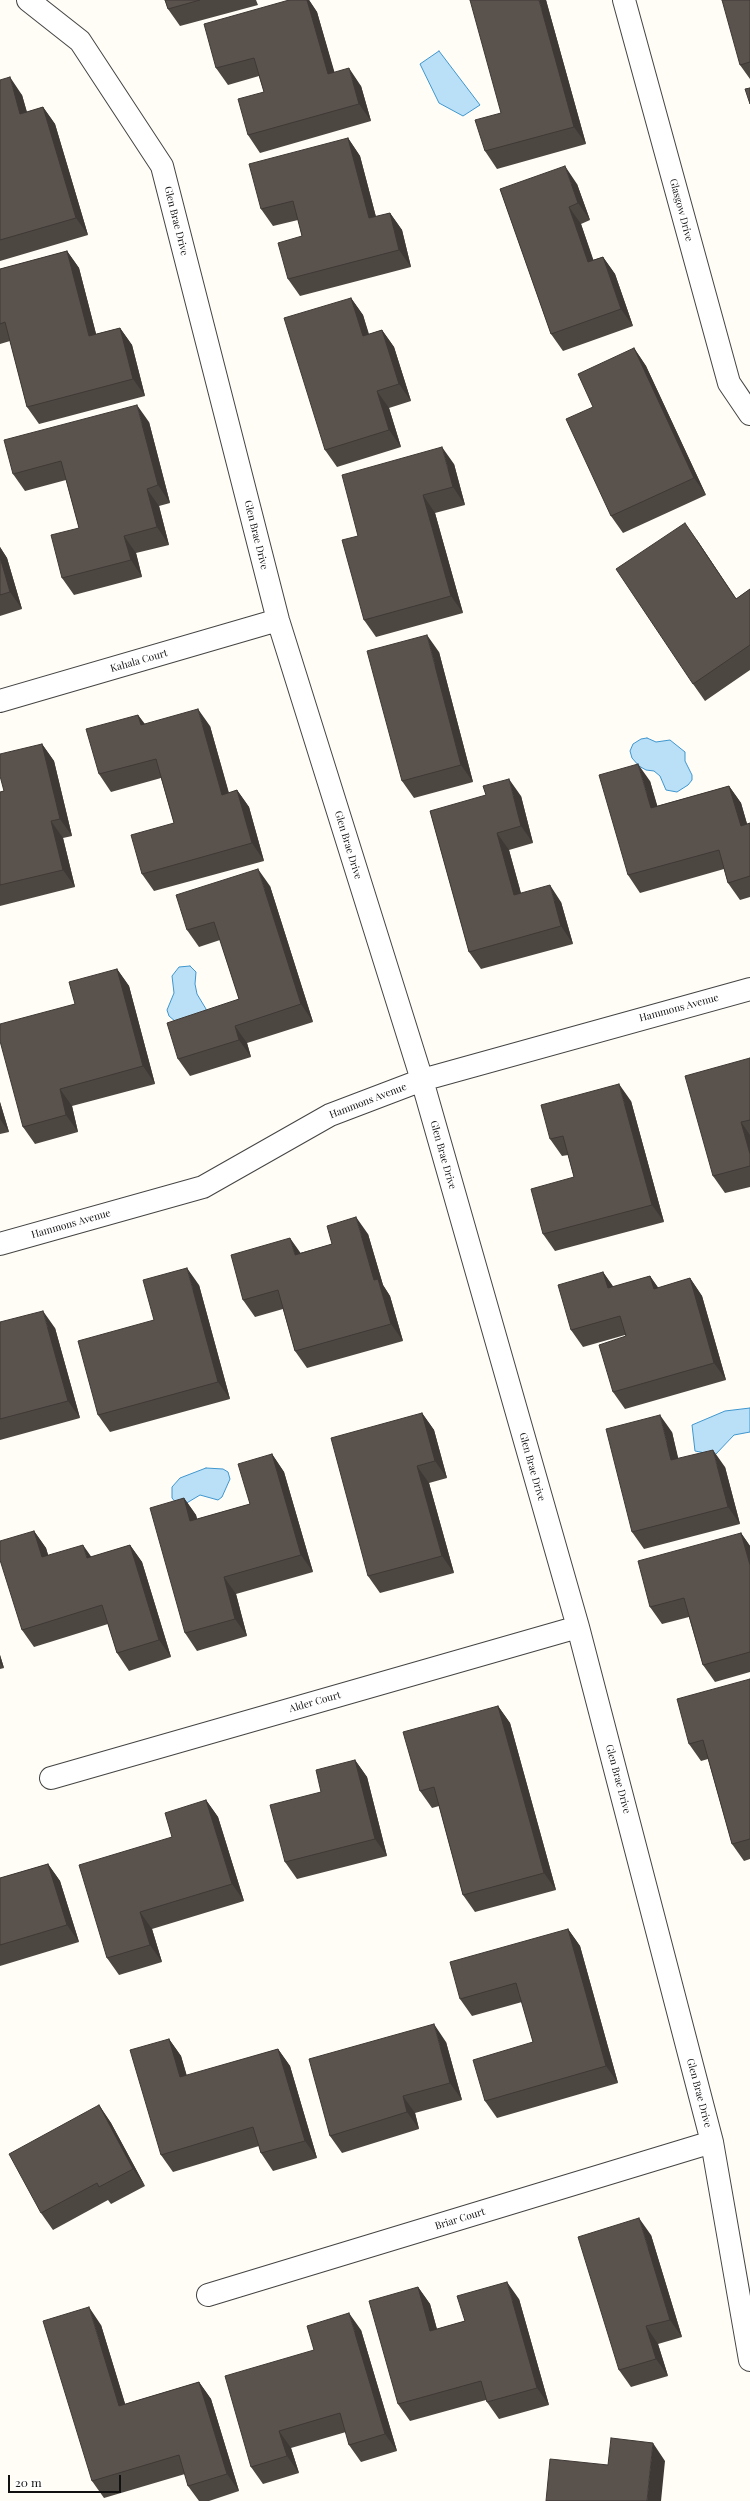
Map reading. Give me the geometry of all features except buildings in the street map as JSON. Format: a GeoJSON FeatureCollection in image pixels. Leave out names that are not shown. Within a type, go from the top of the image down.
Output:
{"type":"FeatureCollection","features":[{"type":"Feature","properties":{"kind":"street","name":"Glen Brae Drive"},"geometry":{"type":"LineString","coordinates":[[28,0],[80,41],[162,166],[278,620],[422,1080],[578,1627],[712,2142],[750,2360]]}},
{"type":"Feature","properties":{"kind":"street","name":"Glasgow Drive"},"geometry":{"type":"LineString","coordinates":[[624,0],[729,382],[750,414]]}},
{"type":"Feature","properties":{"kind":"street","name":"Kahala Court"},"geometry":{"type":"LineString","coordinates":[[0,701],[278,620]]}},
{"type":"Feature","properties":{"kind":"street","name":"Hammons Avenue"},"geometry":{"type":"LineString","coordinates":[[0,1244],[203,1187],[330,1115],[422,1080],[750,989]]}},
{"type":"Feature","properties":{"kind":"street","name":"Alder Court"},"geometry":{"type":"LineString","coordinates":[[51,1778],[578,1627]]}},
{"type":"Feature","properties":{"kind":"street","name":"Briar Court"},"geometry":{"type":"LineString","coordinates":[[208,2295],[712,2142]]}},
{"type":"Feature","properties":{"kind":"water"},"geometry":{"type":"Polygon","coordinates":[[[439,51],[480,105],[463,116],[439,103],[420,64],[439,51]]]}},
{"type":"Feature","properties":{"kind":"water"},"geometry":{"type":"Polygon","coordinates":[[[647,738],[656,742],[670,740],[685,752],[685,761],[692,775],[692,780],[688,785],[677,792],[666,790],[660,776],[654,771],[646,770],[639,766],[632,758],[630,751],[633,744],[641,739],[647,738]]]}},
{"type":"Feature","properties":{"kind":"water"},"geometry":{"type":"Polygon","coordinates":[[[190,966],[196,972],[195,984],[197,994],[206,1009],[207,1017],[176,1022],[169,1016],[167,1010],[174,993],[172,976],[179,967],[190,966]]]}},
{"type":"Feature","properties":{"kind":"water"},"geometry":{"type":"Polygon","coordinates":[[[750,1408],[750,1432],[734,1435],[715,1455],[695,1451],[692,1425],[725,1411],[750,1408]]]}},
{"type":"Feature","properties":{"kind":"water"},"geometry":{"type":"Polygon","coordinates":[[[206,1468],[223,1469],[228,1472],[230,1479],[222,1497],[218,1500],[200,1495],[185,1504],[178,1505],[172,1498],[172,1487],[180,1478],[206,1468]]]}}]}
